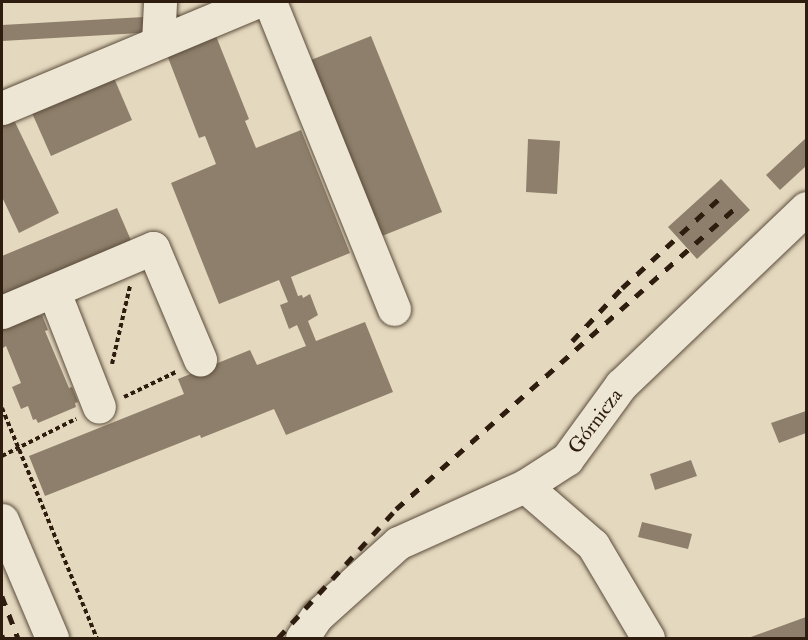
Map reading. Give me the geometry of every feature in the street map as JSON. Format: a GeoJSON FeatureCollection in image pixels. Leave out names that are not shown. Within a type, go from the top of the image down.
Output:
{"type":"FeatureCollection","features":[{"type":"Feature","properties":{"kind":"lane"},"geometry":{"type":"LineString","coordinates":[[158,42],[160,2]]}},
{"type":"Feature","properties":{"kind":"lane"},"geometry":{"type":"LineString","coordinates":[[2,108],[255,2]]}},
{"type":"Feature","properties":{"kind":"lane"},"geometry":{"type":"LineString","coordinates":[[270,2],[394,309]]}},
{"type":"Feature","properties":{"kind":"lane","name":"Górnicza"},"geometry":{"type":"LineString","coordinates":[[302,639],[317,616],[398,543],[525,486],[567,459],[621,385],[807,208]]}},
{"type":"Feature","properties":{"kind":"lane"},"geometry":{"type":"LineString","coordinates":[[2,312],[54,292],[153,248],[200,359]]}},
{"type":"Feature","properties":{"kind":"lane"},"geometry":{"type":"LineString","coordinates":[[54,292],[99,407]]}},
{"type":"Feature","properties":{"kind":"lane"},"geometry":{"type":"LineString","coordinates":[[525,486],[593,545],[648,639]]}},
{"type":"Feature","properties":{"kind":"lane"},"geometry":{"type":"LineString","coordinates":[[2,520],[52,639]]}},
{"type":"Feature","properties":{"kind":"path"},"geometry":{"type":"LineString","coordinates":[[99,407],[108,382],[133,276],[153,248]]}},
{"type":"Feature","properties":{"kind":"path"},"geometry":{"type":"LineString","coordinates":[[2,408],[97,639]]}},
{"type":"Feature","properties":{"kind":"building"},"geometry":{"type":"Polygon","coordinates":[[[179,15],[216,36],[249,119],[245,121],[256,148],[301,130],[350,253],[291,277],[298,296],[302,295],[303,298],[310,294],[318,315],[308,321],[316,341],[365,322],[393,392],[286,435],[274,409],[201,438],[200,435],[45,496],[29,456],[184,394],[178,379],[250,350],[257,365],[306,346],[297,325],[289,329],[280,305],[288,302],[279,280],[219,304],[171,183],[216,164],[205,136],[199,138],[167,55],[175,31],[2,41],[2,25],[179,15]]]}},
{"type":"Feature","properties":{"kind":"building"},"geometry":{"type":"Polygon","coordinates":[[[371,36],[442,212],[382,236],[311,60],[371,36]]]}},
{"type":"Feature","properties":{"kind":"building"},"geometry":{"type":"Polygon","coordinates":[[[114,78],[132,120],[51,156],[32,113],[114,78]]]}},
{"type":"Feature","properties":{"kind":"building"},"geometry":{"type":"Polygon","coordinates":[[[13,118],[59,213],[19,233],[2,197],[2,124],[13,118]]]}},
{"type":"Feature","properties":{"kind":"building"},"geometry":{"type":"Polygon","coordinates":[[[806,138],[806,166],[780,190],[766,175],[806,138]]]}},
{"type":"Feature","properties":{"kind":"building"},"geometry":{"type":"Polygon","coordinates":[[[528,139],[560,141],[557,194],[526,192],[528,139]]]}},
{"type":"Feature","properties":{"kind":"building"},"geometry":{"type":"Polygon","coordinates":[[[721,179],[750,210],[697,259],[668,227],[721,179]]]}},
{"type":"Feature","properties":{"kind":"building"},"geometry":{"type":"Polygon","coordinates":[[[117,208],[133,245],[2,301],[2,256],[117,208]]]}},
{"type":"Feature","properties":{"kind":"building"},"geometry":{"type":"Polygon","coordinates":[[[37,312],[39,316],[42,315],[48,330],[45,331],[69,388],[72,387],[78,402],[75,403],[76,407],[38,423],[36,419],[33,420],[28,406],[21,409],[12,387],[21,383],[6,346],[3,348],[2,344],[2,327],[37,312]]]}},
{"type":"Feature","properties":{"kind":"building"},"geometry":{"type":"Polygon","coordinates":[[[806,411],[806,433],[779,443],[771,423],[806,411]]]}},
{"type":"Feature","properties":{"kind":"building"},"geometry":{"type":"Polygon","coordinates":[[[691,460],[697,476],[655,490],[650,474],[691,460]]]}},
{"type":"Feature","properties":{"kind":"building"},"geometry":{"type":"Polygon","coordinates":[[[642,522],[692,534],[688,549],[638,537],[642,522]]]}},
{"type":"Feature","properties":{"kind":"building"},"geometry":{"type":"Polygon","coordinates":[[[806,617],[806,638],[748,638],[806,617]]]}},
{"type":"Feature","properties":{"kind":"railway"},"geometry":{"type":"LineString","coordinates":[[572,341],[622,288],[723,195]]}},
{"type":"Feature","properties":{"kind":"railway"},"geometry":{"type":"LineString","coordinates":[[278,638],[396,509],[733,210]]}},
{"type":"Feature","properties":{"kind":"railway"},"geometry":{"type":"LineString","coordinates":[[2,596],[18,638]]}}]}
